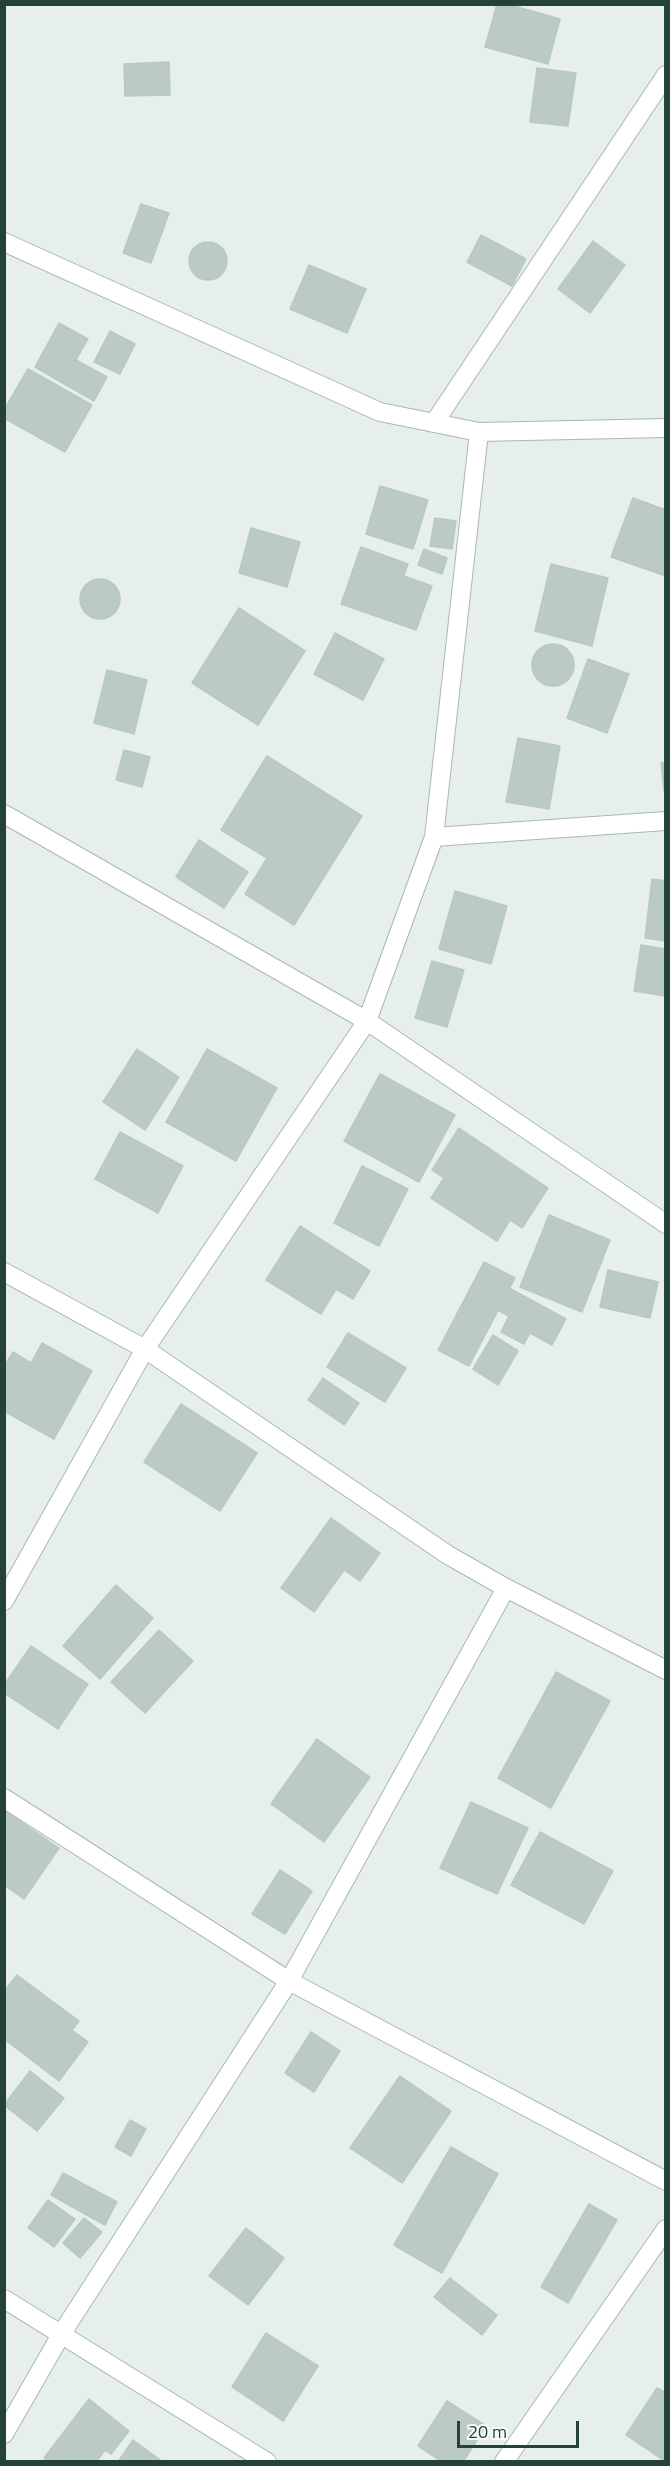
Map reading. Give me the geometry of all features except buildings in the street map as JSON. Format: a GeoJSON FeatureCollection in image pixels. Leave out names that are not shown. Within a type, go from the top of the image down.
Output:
{"type":"FeatureCollection","features":[{"type":"Feature","properties":{"kind":"street"},"geometry":{"type":"LineString","coordinates":[[434,423],[666,75]]}},
{"type":"Feature","properties":{"kind":"street"},"geometry":{"type":"LineString","coordinates":[[4,242],[380,412],[479,432],[666,428]]}},
{"type":"Feature","properties":{"kind":"street"},"geometry":{"type":"LineString","coordinates":[[4,1601],[145,1349],[367,1021],[434,837],[479,432]]}},
{"type":"Feature","properties":{"kind":"street"},"geometry":{"type":"LineString","coordinates":[[4,814],[367,1021],[666,1224]]}},
{"type":"Feature","properties":{"kind":"street"},"geometry":{"type":"LineString","coordinates":[[434,837],[666,821]]}},
{"type":"Feature","properties":{"kind":"street"},"geometry":{"type":"LineString","coordinates":[[4,1272],[145,1349],[448,1555],[506,1588],[666,1670]]}},
{"type":"Feature","properties":{"kind":"street"},"geometry":{"type":"LineString","coordinates":[[4,2434],[62,2333],[289,1981],[506,1588]]}},
{"type":"Feature","properties":{"kind":"street"},"geometry":{"type":"LineString","coordinates":[[4,1798],[289,1981],[666,2181]]}},
{"type":"Feature","properties":{"kind":"street"},"geometry":{"type":"LineString","coordinates":[[504,2462],[666,2229]]}},
{"type":"Feature","properties":{"kind":"street"},"geometry":{"type":"LineString","coordinates":[[4,2299],[267,2462]]}}]}
